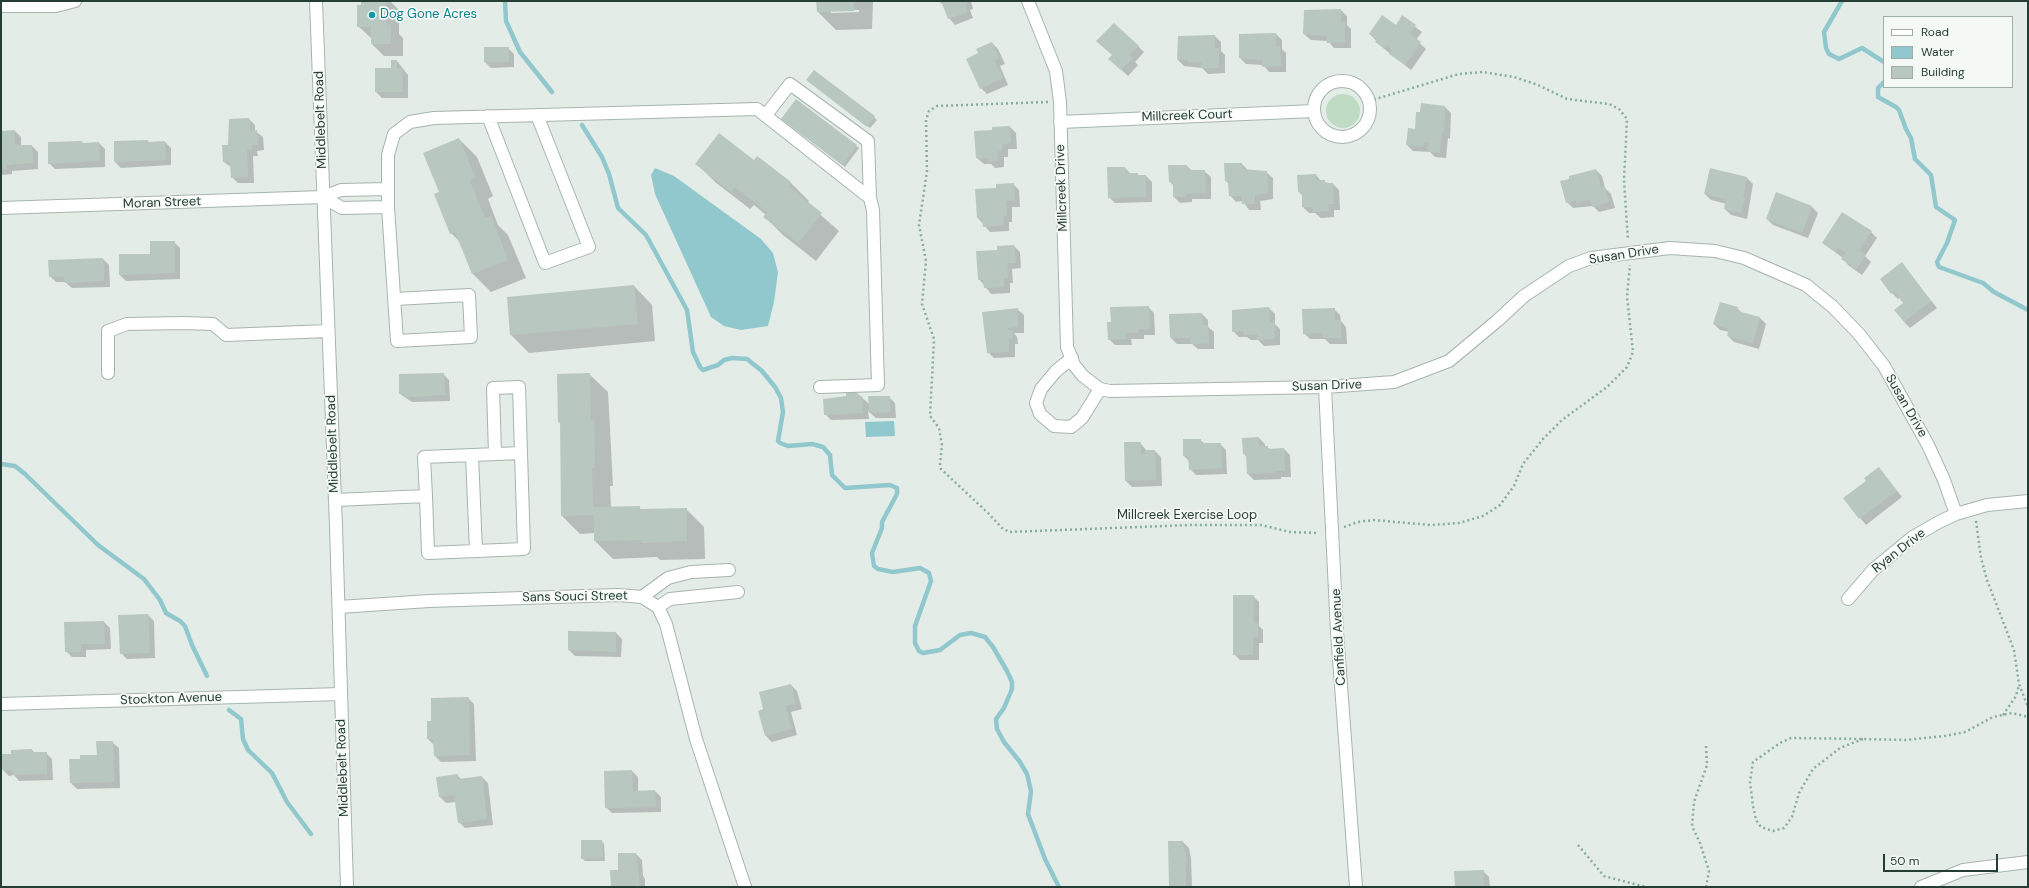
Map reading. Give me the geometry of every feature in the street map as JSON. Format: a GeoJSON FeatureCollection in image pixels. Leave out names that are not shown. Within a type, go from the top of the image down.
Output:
{"type":"FeatureCollection","features":[{"type":"Feature","properties":{"kind":"street"},"geometry":{"type":"LineString","coordinates":[[1,6],[56,6],[75,1]]}},
{"type":"Feature","properties":{"kind":"street","name":"Middlebelt Road"},"geometry":{"type":"LineString","coordinates":[[316,1],[339,607],[347,887]]}},
{"type":"Feature","properties":{"kind":"street","name":"Millcreek Drive"},"geometry":{"type":"LineString","coordinates":[[1028,1],[1056,71],[1060,102],[1067,347],[1083,376],[1100,389]]}},
{"type":"Feature","properties":{"kind":"street"},"geometry":{"type":"LineString","coordinates":[[1342,81],[1358,87],[1365,93],[1369,101],[1369,118],[1359,132],[1351,136],[1334,136],[1326,132],[1320,127],[1314,111],[1319,94],[1325,87],[1342,81]]}},
{"type":"Feature","properties":{"kind":"street"},"geometry":{"type":"LineString","coordinates":[[766,115],[790,84],[868,141],[870,198],[873,210],[878,385],[820,387]]}},
{"type":"Feature","properties":{"kind":"street"},"geometry":{"type":"LineString","coordinates":[[395,299],[469,295],[471,337],[397,341],[388,207],[388,155],[394,134],[410,122],[434,118],[757,109],[870,198]]}},
{"type":"Feature","properties":{"kind":"street","name":"Millcreek Court"},"geometry":{"type":"LineString","coordinates":[[1060,122],[1314,111]]}},
{"type":"Feature","properties":{"kind":"street"},"geometry":{"type":"LineString","coordinates":[[488,116],[545,263],[589,247],[537,115]]}},
{"type":"Feature","properties":{"kind":"street"},"geometry":{"type":"LineString","coordinates":[[323,197],[341,190],[388,189]]}},
{"type":"Feature","properties":{"kind":"street"},"geometry":{"type":"LineString","coordinates":[[323,197],[342,208],[388,207]]}},
{"type":"Feature","properties":{"kind":"street","name":"Moran Street"},"geometry":{"type":"LineString","coordinates":[[1,208],[323,197]]}},
{"type":"Feature","properties":{"kind":"street","name":"Susan Drive"},"geometry":{"type":"LineString","coordinates":[[1100,389],[1110,391],[1325,387],[1394,382],[1449,361],[1498,321],[1524,296],[1569,266],[1591,258],[1629,252],[1670,248],[1715,251],[1744,258],[1806,286],[1833,307],[1860,334],[1884,366],[1928,445],[1944,480],[1956,514]]}},
{"type":"Feature","properties":{"kind":"street"},"geometry":{"type":"LineString","coordinates":[[108,373],[108,331],[126,324],[214,324],[226,335],[328,330]]}},
{"type":"Feature","properties":{"kind":"street"},"geometry":{"type":"LineString","coordinates":[[1072,358],[1041,389],[1036,404],[1040,414],[1054,426],[1071,427],[1082,418],[1100,389]]}},
{"type":"Feature","properties":{"kind":"street"},"geometry":{"type":"LineString","coordinates":[[495,454],[493,388],[519,387],[524,549],[428,553],[424,457],[521,453]]}},
{"type":"Feature","properties":{"kind":"street","name":"Canfield Avenue"},"geometry":{"type":"LineString","coordinates":[[1325,387],[1337,632],[1356,887]]}},
{"type":"Feature","properties":{"kind":"street"},"geometry":{"type":"LineString","coordinates":[[472,455],[476,551]]}},
{"type":"Feature","properties":{"kind":"street"},"geometry":{"type":"LineString","coordinates":[[335,500],[426,496]]}},
{"type":"Feature","properties":{"kind":"street","name":"Ryan Drive"},"geometry":{"type":"LineString","coordinates":[[1848,598],[1873,570],[1914,537],[1956,514],[1987,505],[2028,501]]}},
{"type":"Feature","properties":{"kind":"street"},"geometry":{"type":"LineString","coordinates":[[642,597],[668,578],[691,572],[729,570]]}},
{"type":"Feature","properties":{"kind":"street"},"geometry":{"type":"LineString","coordinates":[[738,592],[670,599],[658,607],[666,624],[696,739],[745,887]]}},
{"type":"Feature","properties":{"kind":"street","name":"Sans Souci Street"},"geometry":{"type":"LineString","coordinates":[[339,607],[429,601],[618,596],[642,597],[658,607]]}},
{"type":"Feature","properties":{"kind":"street","name":"Stockton Avenue"},"geometry":{"type":"LineString","coordinates":[[1,704],[341,694]]}},
{"type":"Feature","properties":{"kind":"street"},"geometry":{"type":"LineString","coordinates":[[1921,887],[1963,870],[2028,862]]}},
{"type":"Feature","properties":{"kind":"path","name":"Millcreek Exercise Loop"},"geometry":{"type":"LineString","coordinates":[[1060,102],[937,106],[929,111],[926,120],[927,171],[919,225],[926,261],[922,304],[934,339],[930,416],[939,428],[942,445],[940,464],[941,469],[988,512],[1002,528],[1009,532],[1118,526],[1261,525],[1290,532],[1319,533],[1358,522],[1373,520],[1431,525],[1459,523],[1483,516],[1500,505],[1514,486],[1523,464],[1543,439],[1562,420],[1607,387],[1627,367],[1633,352],[1628,296],[1629,252],[1624,180],[1628,119],[1619,109],[1608,104],[1567,99],[1538,84],[1514,77],[1483,72],[1459,74],[1369,101]]}},
{"type":"Feature","properties":{"kind":"path"},"geometry":{"type":"LineString","coordinates":[[1974,508],[1981,558],[1987,580],[2014,650],[2019,684],[2028,707]]}},
{"type":"Feature","properties":{"kind":"path"},"geometry":{"type":"LineString","coordinates":[[2002,715],[2016,696],[2019,684]]}},
{"type":"Feature","properties":{"kind":"path"},"geometry":{"type":"LineString","coordinates":[[1863,739],[1840,748],[1813,769],[1799,793],[1792,817],[1784,828],[1773,831],[1761,827],[1756,820],[1750,782],[1753,762],[1780,743],[1791,738],[1863,739],[1905,740],[1945,736],[1965,732],[1976,725],[2002,715],[2012,713],[2028,717]]}},
{"type":"Feature","properties":{"kind":"path"},"geometry":{"type":"LineString","coordinates":[[1706,746],[1707,765],[1694,802],[1692,826],[1700,843],[1709,871],[1706,887]]}},
{"type":"Feature","properties":{"kind":"path"},"geometry":{"type":"LineString","coordinates":[[1578,845],[1604,876],[1646,887]]}},
{"type":"Feature","properties":{"kind":"green space"},"geometry":{"type":"Polygon","coordinates":[[[1340,94],[1346,94],[1350,95],[1357,101],[1360,111],[1359,118],[1353,125],[1346,128],[1340,128],[1336,127],[1329,121],[1326,114],[1326,108],[1327,104],[1333,97],[1340,94]]]}},
{"type":"Feature","properties":{"kind":"water"},"geometry":{"type":"Polygon","coordinates":[[[655,168],[674,176],[761,239],[773,253],[778,272],[774,302],[768,326],[741,330],[724,326],[711,317],[655,194],[651,175],[655,168]]]}},
{"type":"Feature","properties":{"kind":"water"},"geometry":{"type":"Polygon","coordinates":[[[894,421],[895,436],[866,437],[865,422],[894,421]]]}},
{"type":"Feature","properties":{"kind":"building","name":"Dog Gone Acres"},"geometry":{"type":"Polygon","coordinates":[[[361,1],[387,1],[387,25],[391,24],[391,44],[371,44],[371,27],[357,27],[357,5],[361,5],[361,1]]]}},
{"type":"Feature","properties":{"kind":"building"},"geometry":{"type":"Polygon","coordinates":[[[816,1],[854,1],[854,11],[817,12],[816,1]]]}},
{"type":"Feature","properties":{"kind":"building"},"geometry":{"type":"Polygon","coordinates":[[[941,1],[967,1],[968,3],[965,4],[968,12],[948,19],[941,1]]]}},
{"type":"Feature","properties":{"kind":"building"},"geometry":{"type":"Polygon","coordinates":[[[1341,9],[1341,22],[1345,22],[1345,42],[1327,43],[1327,36],[1303,34],[1304,10],[1341,9]]]}},
{"type":"Feature","properties":{"kind":"building"},"geometry":{"type":"Polygon","coordinates":[[[1382,15],[1396,25],[1402,15],[1416,25],[1410,34],[1421,42],[1405,65],[1389,54],[1392,50],[1386,46],[1385,49],[1375,42],[1377,39],[1369,34],[1382,15]]]}},
{"type":"Feature","properties":{"kind":"building"},"geometry":{"type":"Polygon","coordinates":[[[1114,23],[1139,46],[1129,55],[1133,58],[1121,70],[1108,59],[1112,55],[1096,41],[1114,23]]]}},
{"type":"Feature","properties":{"kind":"building"},"geometry":{"type":"Polygon","coordinates":[[[1276,33],[1276,46],[1280,46],[1281,66],[1262,67],[1262,60],[1239,58],[1239,34],[1276,33]]]}},
{"type":"Feature","properties":{"kind":"building"},"geometry":{"type":"Polygon","coordinates":[[[1215,35],[1215,48],[1219,48],[1219,68],[1201,68],[1201,62],[1188,62],[1188,59],[1177,60],[1178,36],[1215,35]]]}},
{"type":"Feature","properties":{"kind":"building"},"geometry":{"type":"Polygon","coordinates":[[[992,42],[999,58],[994,60],[1003,78],[980,89],[966,59],[978,53],[976,49],[992,42]]]}},
{"type":"Feature","properties":{"kind":"building"},"geometry":{"type":"Polygon","coordinates":[[[484,47],[509,47],[509,62],[484,62],[484,47]]]}},
{"type":"Feature","properties":{"kind":"building"},"geometry":{"type":"Polygon","coordinates":[[[391,60],[397,60],[397,68],[402,68],[403,92],[375,92],[375,68],[391,68],[391,60]]]}},
{"type":"Feature","properties":{"kind":"building"},"geometry":{"type":"Polygon","coordinates":[[[814,70],[875,116],[867,127],[806,80],[814,70]]]}},
{"type":"Feature","properties":{"kind":"building"},"geometry":{"type":"Polygon","coordinates":[[[796,99],[857,145],[842,165],[781,119],[796,99]]]}},
{"type":"Feature","properties":{"kind":"building"},"geometry":{"type":"Polygon","coordinates":[[[1421,103],[1445,106],[1444,133],[1442,133],[1440,153],[1427,151],[1429,142],[1424,142],[1423,147],[1406,145],[1408,128],[1415,129],[1416,112],[1420,112],[1421,103]]]}},
{"type":"Feature","properties":{"kind":"building"},"geometry":{"type":"Polygon","coordinates":[[[249,118],[250,131],[257,130],[258,145],[252,145],[252,150],[247,150],[248,177],[231,178],[230,162],[223,162],[222,145],[228,145],[229,119],[249,118]]]}},
{"type":"Feature","properties":{"kind":"building"},"geometry":{"type":"Polygon","coordinates":[[[1010,126],[1011,143],[1002,144],[1002,151],[998,151],[998,161],[988,162],[988,158],[976,158],[974,131],[992,130],[992,127],[1010,126]]]}},
{"type":"Feature","properties":{"kind":"building"},"geometry":{"type":"Polygon","coordinates":[[[15,130],[15,145],[32,145],[33,163],[7,165],[7,169],[1,169],[1,131],[15,130]]]}},
{"type":"Feature","properties":{"kind":"building"},"geometry":{"type":"Polygon","coordinates":[[[719,133],[754,160],[757,156],[791,182],[788,186],[822,213],[798,243],[763,217],[767,212],[735,187],[731,192],[695,164],[719,133]]]}},
{"type":"Feature","properties":{"kind":"building"},"geometry":{"type":"Polygon","coordinates":[[[459,138],[476,178],[470,181],[485,218],[491,216],[508,260],[472,274],[455,232],[450,234],[434,194],[439,192],[423,153],[459,138]]]}},
{"type":"Feature","properties":{"kind":"building"},"geometry":{"type":"Polygon","coordinates":[[[148,140],[148,142],[165,141],[166,160],[114,162],[114,141],[148,140]]]}},
{"type":"Feature","properties":{"kind":"building"},"geometry":{"type":"Polygon","coordinates":[[[82,141],[82,143],[99,142],[100,161],[48,164],[48,142],[82,141]]]}},
{"type":"Feature","properties":{"kind":"building"},"geometry":{"type":"Polygon","coordinates":[[[1224,163],[1242,163],[1242,169],[1267,171],[1268,193],[1255,195],[1255,204],[1242,204],[1241,196],[1229,196],[1228,181],[1225,181],[1224,163]]]}},
{"type":"Feature","properties":{"kind":"building"},"geometry":{"type":"Polygon","coordinates":[[[1168,165],[1187,165],[1188,170],[1205,170],[1206,193],[1186,194],[1186,197],[1173,197],[1173,182],[1169,182],[1168,165]]]}},
{"type":"Feature","properties":{"kind":"building"},"geometry":{"type":"Polygon","coordinates":[[[1107,167],[1125,167],[1125,173],[1138,173],[1138,175],[1146,175],[1146,197],[1108,198],[1107,167]]]}},
{"type":"Feature","properties":{"kind":"building"},"geometry":{"type":"Polygon","coordinates":[[[1710,168],[1747,177],[1743,197],[1745,198],[1741,213],[1724,209],[1726,199],[1704,194],[1710,168]]]}},
{"type":"Feature","properties":{"kind":"building"},"geometry":{"type":"Polygon","coordinates":[[[1596,169],[1601,188],[1605,187],[1609,202],[1592,207],[1590,199],[1576,203],[1576,200],[1566,203],[1560,181],[1569,179],[1569,176],[1596,169]]]}},
{"type":"Feature","properties":{"kind":"building"},"geometry":{"type":"Polygon","coordinates":[[[1316,174],[1316,180],[1325,180],[1325,183],[1333,183],[1334,204],[1328,204],[1329,211],[1313,212],[1313,207],[1302,207],[1302,192],[1298,192],[1297,175],[1316,174]]]}},
{"type":"Feature","properties":{"kind":"building"},"geometry":{"type":"Polygon","coordinates":[[[1014,183],[1015,201],[1006,201],[1007,216],[1003,216],[1004,225],[983,227],[982,218],[977,218],[975,189],[996,188],[996,184],[1014,183]]]}},
{"type":"Feature","properties":{"kind":"building"},"geometry":{"type":"Polygon","coordinates":[[[1776,192],[1812,206],[1802,233],[1766,219],[1776,192]]]}},
{"type":"Feature","properties":{"kind":"building"},"geometry":{"type":"Polygon","coordinates":[[[1842,212],[1872,231],[1859,250],[1866,255],[1856,269],[1841,259],[1846,252],[1838,248],[1835,252],[1822,243],[1842,212]]]}},
{"type":"Feature","properties":{"kind":"building"},"geometry":{"type":"Polygon","coordinates":[[[150,241],[175,241],[175,273],[119,275],[119,254],[150,254],[150,241]]]}},
{"type":"Feature","properties":{"kind":"building"},"geometry":{"type":"Polygon","coordinates":[[[1014,245],[1016,263],[1007,263],[1008,278],[1004,278],[1004,287],[984,288],[983,280],[978,280],[976,251],[997,250],[997,246],[1014,245]]]}},
{"type":"Feature","properties":{"kind":"building"},"geometry":{"type":"Polygon","coordinates":[[[103,258],[104,281],[65,283],[64,276],[49,277],[48,260],[103,258]]]}},
{"type":"Feature","properties":{"kind":"building"},"geometry":{"type":"Polygon","coordinates":[[[1902,262],[1931,301],[1904,322],[1894,310],[1903,303],[1894,291],[1891,294],[1880,279],[1902,262]]]}},
{"type":"Feature","properties":{"kind":"building"},"geometry":{"type":"Polygon","coordinates":[[[634,285],[638,324],[510,335],[507,297],[634,285]]]}},
{"type":"Feature","properties":{"kind":"building"},"geometry":{"type":"Polygon","coordinates":[[[1720,302],[1738,307],[1737,311],[1760,317],[1753,343],[1727,336],[1729,329],[1713,324],[1720,302]]]}},
{"type":"Feature","properties":{"kind":"building"},"geometry":{"type":"Polygon","coordinates":[[[1149,306],[1150,329],[1138,329],[1139,333],[1126,333],[1126,339],[1108,340],[1107,322],[1111,322],[1110,307],[1149,306]]]}},
{"type":"Feature","properties":{"kind":"building"},"geometry":{"type":"Polygon","coordinates":[[[1269,307],[1270,322],[1274,322],[1275,339],[1257,340],[1257,334],[1244,335],[1243,331],[1232,332],[1232,310],[1269,307]]]}},
{"type":"Feature","properties":{"kind":"building"},"geometry":{"type":"Polygon","coordinates":[[[1018,308],[1018,327],[1008,328],[1008,330],[1012,330],[1012,339],[1009,339],[1009,352],[987,353],[982,312],[1018,308]]]}},
{"type":"Feature","properties":{"kind":"building"},"geometry":{"type":"Polygon","coordinates":[[[1335,308],[1335,320],[1341,320],[1341,338],[1323,338],[1323,333],[1303,334],[1302,309],[1335,308]]]}},
{"type":"Feature","properties":{"kind":"building"},"geometry":{"type":"Polygon","coordinates":[[[1202,313],[1203,325],[1208,325],[1209,343],[1191,344],[1190,338],[1170,338],[1169,314],[1202,313]]]}},
{"type":"Feature","properties":{"kind":"building"},"geometry":{"type":"Polygon","coordinates":[[[444,373],[445,395],[405,397],[405,394],[399,394],[399,374],[444,373]]]}},
{"type":"Feature","properties":{"kind":"building"},"geometry":{"type":"Polygon","coordinates":[[[590,373],[591,420],[594,420],[595,468],[592,468],[593,507],[640,506],[640,509],[687,508],[687,541],[641,543],[641,540],[594,541],[594,515],[561,516],[560,422],[558,422],[557,374],[590,373]]]}},
{"type":"Feature","properties":{"kind":"building"},"geometry":{"type":"Polygon","coordinates":[[[846,392],[857,392],[858,396],[862,396],[863,413],[824,415],[823,399],[846,396],[846,392]]]}},
{"type":"Feature","properties":{"kind":"building"},"geometry":{"type":"Polygon","coordinates":[[[868,396],[890,396],[890,412],[869,413],[868,396]]]}},
{"type":"Feature","properties":{"kind":"building"},"geometry":{"type":"Polygon","coordinates":[[[1259,437],[1259,446],[1268,446],[1268,449],[1284,448],[1285,471],[1276,471],[1276,473],[1247,474],[1246,454],[1243,454],[1242,438],[1259,437]]]}},
{"type":"Feature","properties":{"kind":"building"},"geometry":{"type":"Polygon","coordinates":[[[1183,439],[1201,439],[1201,443],[1221,443],[1222,468],[1189,470],[1188,456],[1183,456],[1183,439]]]}},
{"type":"Feature","properties":{"kind":"building"},"geometry":{"type":"Polygon","coordinates":[[[1124,442],[1141,442],[1141,454],[1145,454],[1145,450],[1155,450],[1156,480],[1125,481],[1124,442]]]}},
{"type":"Feature","properties":{"kind":"building"},"geometry":{"type":"Polygon","coordinates":[[[1879,467],[1897,491],[1859,519],[1843,498],[1866,481],[1864,478],[1879,467]]]}},
{"type":"Feature","properties":{"kind":"building"},"geometry":{"type":"Polygon","coordinates":[[[1233,595],[1254,595],[1254,623],[1258,623],[1258,637],[1253,637],[1253,655],[1233,655],[1233,595]]]}},
{"type":"Feature","properties":{"kind":"building"},"geometry":{"type":"Polygon","coordinates":[[[148,614],[150,653],[120,654],[118,615],[148,614]]]}},
{"type":"Feature","properties":{"kind":"building"},"geometry":{"type":"Polygon","coordinates":[[[104,621],[105,644],[81,644],[81,652],[65,652],[64,622],[104,621]]]}},
{"type":"Feature","properties":{"kind":"building"},"geometry":{"type":"Polygon","coordinates":[[[568,631],[616,632],[616,652],[568,650],[568,631]]]}},
{"type":"Feature","properties":{"kind":"building"},"geometry":{"type":"Polygon","coordinates":[[[791,684],[796,703],[785,706],[792,729],[765,736],[758,711],[763,709],[759,692],[791,684]]]}},
{"type":"Feature","properties":{"kind":"building"},"geometry":{"type":"Polygon","coordinates":[[[469,697],[470,755],[434,756],[433,739],[427,739],[427,721],[431,721],[431,698],[469,697]]]}},
{"type":"Feature","properties":{"kind":"building"},"geometry":{"type":"Polygon","coordinates":[[[96,741],[113,741],[114,782],[70,783],[69,759],[80,759],[80,755],[97,755],[96,741]]]}},
{"type":"Feature","properties":{"kind":"building"},"geometry":{"type":"Polygon","coordinates":[[[32,749],[32,752],[47,752],[47,774],[12,775],[12,770],[2,770],[2,754],[11,754],[11,750],[32,749]]]}},
{"type":"Feature","properties":{"kind":"building"},"geometry":{"type":"Polygon","coordinates":[[[632,770],[633,791],[655,790],[656,807],[605,808],[604,771],[632,770]]]}},
{"type":"Feature","properties":{"kind":"building"},"geometry":{"type":"Polygon","coordinates":[[[458,774],[458,779],[482,776],[487,819],[458,823],[454,795],[439,797],[436,777],[458,774]]]}},
{"type":"Feature","properties":{"kind":"building"},"geometry":{"type":"Polygon","coordinates":[[[581,840],[602,840],[603,858],[581,859],[581,840]]]}},
{"type":"Feature","properties":{"kind":"building"},"geometry":{"type":"Polygon","coordinates":[[[1168,841],[1183,841],[1184,851],[1186,851],[1186,887],[1169,887],[1168,841]]]}},
{"type":"Feature","properties":{"kind":"building"},"geometry":{"type":"Polygon","coordinates":[[[618,853],[636,853],[640,887],[611,887],[610,870],[618,870],[618,853]]]}},
{"type":"Feature","properties":{"kind":"building"},"geometry":{"type":"Polygon","coordinates":[[[1484,870],[1484,887],[1455,887],[1454,871],[1484,870]]]}},
{"type":"Feature","properties":{"kind":"waterway"},"geometry":{"type":"LineString","coordinates":[[505,1],[506,21],[520,52],[552,92]]}},
{"type":"Feature","properties":{"kind":"waterway"},"geometry":{"type":"LineString","coordinates":[[1842,1],[1824,32],[1826,48],[1829,54],[1839,59],[1862,48],[1883,61]]}},
{"type":"Feature","properties":{"kind":"waterway"},"geometry":{"type":"LineString","coordinates":[[1883,83],[1878,88],[1878,97],[1899,110],[1911,138],[1915,159],[1931,175],[1936,207],[1955,220],[1947,243],[1937,262],[1939,267],[1983,283],[1994,292],[2028,310]]}},
{"type":"Feature","properties":{"kind":"waterway"},"geometry":{"type":"LineString","coordinates":[[582,125],[602,157],[609,174],[618,208],[646,235],[687,310],[693,352],[700,367],[703,370],[718,365],[724,360],[732,358],[747,359],[762,371],[775,387],[781,398],[783,412],[778,441],[780,443],[788,446],[812,444],[823,447],[830,455],[832,475],[845,488],[890,485],[897,488],[897,494],[882,522],[882,528],[872,553],[874,566],[878,569],[893,572],[920,568],[929,573],[931,581],[915,626],[915,643],[919,651],[923,653],[940,650],[960,635],[971,633],[985,637],[993,647],[1007,671],[1012,682],[1012,689],[1004,708],[996,719],[997,729],[1004,742],[1020,762],[1027,774],[1031,791],[1028,814],[1045,859],[1059,887]]}},
{"type":"Feature","properties":{"kind":"waterway"},"geometry":{"type":"LineString","coordinates":[[1,464],[15,466],[25,474],[98,545],[144,579],[160,600],[166,613],[180,621],[185,626],[192,645],[207,676]]}},
{"type":"Feature","properties":{"kind":"waterway"},"geometry":{"type":"LineString","coordinates":[[229,710],[241,719],[243,739],[248,750],[272,773],[287,802],[311,834]]}},
{"type":"Feature","properties":{"kind":"place","name":"Dog Gone Acres"},"geometry":{"type":"Point","coordinates":[372,15]}}]}
